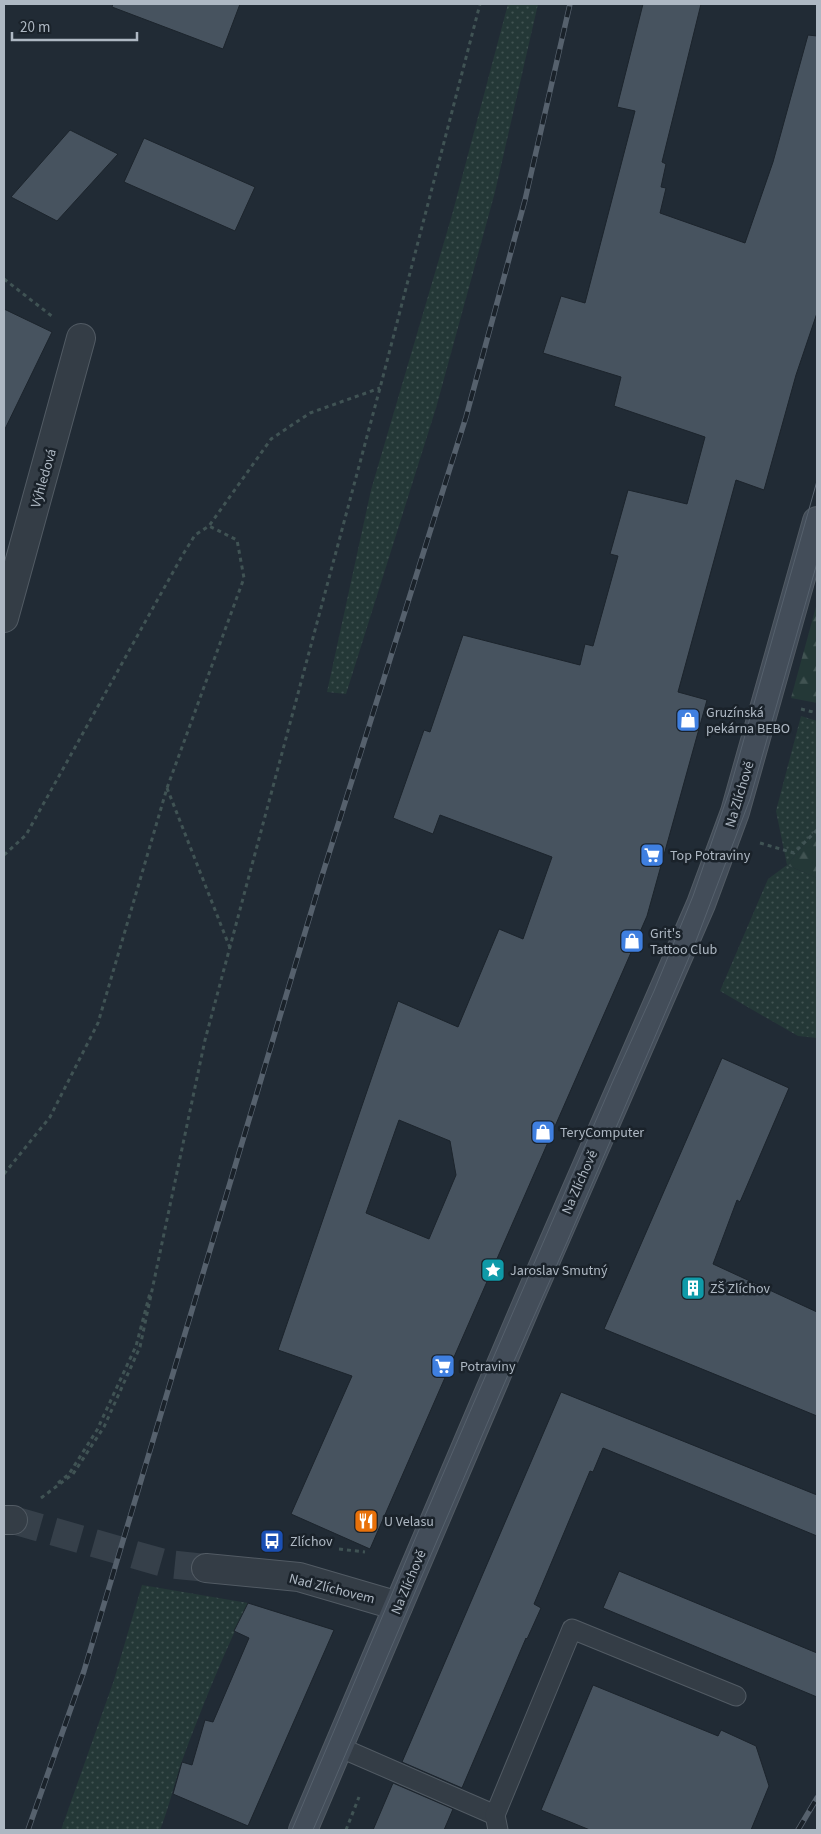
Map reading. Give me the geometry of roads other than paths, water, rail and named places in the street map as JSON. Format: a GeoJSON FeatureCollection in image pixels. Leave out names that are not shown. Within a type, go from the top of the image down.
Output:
{"type":"FeatureCollection","features":[{"type":"Feature","properties":{"kind":"street","name":"Výhledová"},"geometry":{"type":"LineString","coordinates":[[4,618],[82,338]]}},
{"type":"Feature","properties":{"kind":"street","name":"Na Zlíchově"},"geometry":{"type":"LineString","coordinates":[[302,1830],[708,886],[740,796],[817,521]]}},
{"type":"Feature","properties":{"kind":"street","name":"Nad Zlíchovem"},"geometry":{"type":"LineString","coordinates":[[206,1568],[299,1577],[398,1606]]}},
{"type":"Feature","properties":{"kind":"lane"},"geometry":{"type":"LineString","coordinates":[[338,1747],[496,1823],[572,1629],[736,1696]]}},
{"type":"Feature","properties":{"kind":"tunnel"},"geometry":{"type":"LineString","coordinates":[[13,1520],[167,1564],[206,1568]]}},
{"type":"Feature","properties":{"kind":"tram line"},"geometry":{"type":"LineString","coordinates":[[292,1830],[421,1525],[613,1081],[654,991],[693,896],[729,792],[817,481]]}},
{"type":"Feature","properties":{"kind":"tram line"},"geometry":{"type":"LineString","coordinates":[[313,1830],[696,941],[750,799],[817,563]]}},
{"type":"Feature","properties":{"kind":"railway"},"geometry":{"type":"LineString","coordinates":[[28,1830],[84,1671],[321,879],[466,417],[525,200],[570,4]]}},
{"type":"Feature","properties":{"kind":"railway"},"geometry":{"type":"LineString","coordinates":[[798,1830],[817,1798]]}},
{"type":"Feature","properties":{"kind":"place","name":"Gruzínská pekárna BEBO"},"geometry":{"type":"Point","coordinates":[688,720]}},
{"type":"Feature","properties":{"kind":"place","name":"Top Potraviny"},"geometry":{"type":"Point","coordinates":[652,855]}},
{"type":"Feature","properties":{"kind":"place","name":"Grit's Tattoo Club"},"geometry":{"type":"Point","coordinates":[632,941]}},
{"type":"Feature","properties":{"kind":"place","name":"TeryComputer"},"geometry":{"type":"Point","coordinates":[543,1132]}},
{"type":"Feature","properties":{"kind":"place","name":"Jaroslav Smutný"},"geometry":{"type":"Point","coordinates":[493,1270]}},
{"type":"Feature","properties":{"kind":"place","name":"ZŠ Zlíchov"},"geometry":{"type":"Point","coordinates":[693,1288]}},
{"type":"Feature","properties":{"kind":"place","name":"Potraviny"},"geometry":{"type":"Point","coordinates":[443,1366]}},
{"type":"Feature","properties":{"kind":"place","name":"U Velasu"},"geometry":{"type":"Point","coordinates":[366,1521]}},
{"type":"Feature","properties":{"kind":"place","name":"Zlíchov"},"geometry":{"type":"Point","coordinates":[272,1541]}}]}
